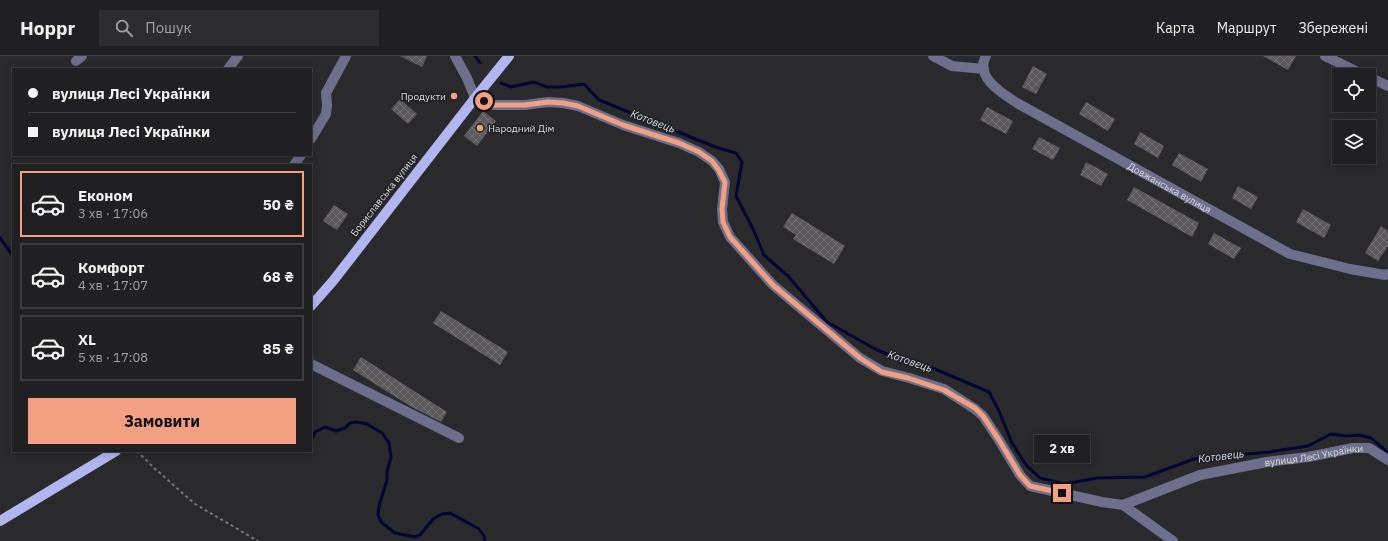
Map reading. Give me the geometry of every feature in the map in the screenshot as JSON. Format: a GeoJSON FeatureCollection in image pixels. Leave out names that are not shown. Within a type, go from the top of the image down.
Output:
{"type":"FeatureCollection","features":[{"type":"Feature","properties":{"kind":"main road","name":"Бориславська вулиця"},"geometry":{"type":"LineString","coordinates":[[312,305],[333,281],[509,56]]}},
{"type":"Feature","properties":{"kind":"main road"},"geometry":{"type":"LineString","coordinates":[[0,521],[114,452]]}},
{"type":"Feature","properties":{"kind":"street"},"geometry":{"type":"LineString","coordinates":[[229,68],[238,56]]}},
{"type":"Feature","properties":{"kind":"street"},"geometry":{"type":"LineString","coordinates":[[312,137],[326,114],[328,105],[326,93],[346,56]]}},
{"type":"Feature","properties":{"kind":"street"},"geometry":{"type":"LineString","coordinates":[[455,56],[467,78],[475,98]]}},
{"type":"Feature","properties":{"kind":"street"},"geometry":{"type":"LineString","coordinates":[[933,56],[952,66],[984,69],[986,56]]}},
{"type":"Feature","properties":{"kind":"street"},"geometry":{"type":"LineString","coordinates":[[1325,56],[1343,60],[1354,68]]}},
{"type":"Feature","properties":{"kind":"street","name":"Довжанська вулиця"},"geometry":{"type":"LineString","coordinates":[[984,69],[988,79],[998,91],[1017,103],[1290,254],[1350,269],[1388,274]]}},
{"type":"Feature","properties":{"kind":"street"},"geometry":{"type":"LineString","coordinates":[[1376,80],[1388,86]]}},
{"type":"Feature","properties":{"kind":"street","name":"вулиця Лесі Українки"},"geometry":{"type":"LineString","coordinates":[[475,98],[494,105],[525,105],[548,102],[578,106],[623,125],[679,143],[699,152],[712,161],[725,182],[722,209],[723,222],[730,237],[773,285],[860,358],[882,372],[908,378],[944,390],[975,408],[983,416],[1020,475],[1030,486],[1102,502],[1123,505],[1173,541]]}},
{"type":"Feature","properties":{"kind":"street"},"geometry":{"type":"LineString","coordinates":[[312,364],[459,438]]}},
{"type":"Feature","properties":{"kind":"street","name":"вулиця Лесі Українки"},"geometry":{"type":"LineString","coordinates":[[1123,505],[1200,475],[1268,462],[1308,457],[1353,448],[1369,448],[1388,460]]}},
{"type":"Feature","properties":{"kind":"path"},"geometry":{"type":"LineString","coordinates":[[138,452],[195,504],[258,541]]}},
{"type":"Feature","properties":{"kind":"building"},"geometry":{"type":"Polygon","coordinates":[[[400,56],[427,56],[422,67],[400,56]]]}},
{"type":"Feature","properties":{"kind":"building"},"geometry":{"type":"Polygon","coordinates":[[[1263,56],[1296,56],[1288,70],[1263,56]]]}},
{"type":"Feature","properties":{"kind":"building"},"geometry":{"type":"Polygon","coordinates":[[[1033,66],[1047,74],[1036,94],[1022,87],[1033,66]]]}},
{"type":"Feature","properties":{"kind":"building"},"geometry":{"type":"Polygon","coordinates":[[[400,99],[417,114],[408,124],[391,109],[400,99]]]}},
{"type":"Feature","properties":{"kind":"building"},"geometry":{"type":"Polygon","coordinates":[[[1086,102],[1115,119],[1108,131],[1079,114],[1086,102]]]}},
{"type":"Feature","properties":{"kind":"building"},"geometry":{"type":"Polygon","coordinates":[[[987,107],[1013,121],[1006,134],[980,120],[987,107]]]}},
{"type":"Feature","properties":{"kind":"building","name":"Народний Дім"},"geometry":{"type":"Polygon","coordinates":[[[483,111],[496,121],[477,146],[464,136],[483,111]]]}},
{"type":"Feature","properties":{"kind":"building"},"geometry":{"type":"Polygon","coordinates":[[[1140,132],[1164,146],[1158,158],[1134,144],[1140,132]]]}},
{"type":"Feature","properties":{"kind":"building"},"geometry":{"type":"Polygon","coordinates":[[[1039,137],[1060,148],[1053,160],[1032,149],[1039,137]]]}},
{"type":"Feature","properties":{"kind":"building"},"geometry":{"type":"Polygon","coordinates":[[[1179,153],[1208,169],[1201,182],[1172,165],[1179,153]]]}},
{"type":"Feature","properties":{"kind":"building"},"geometry":{"type":"Polygon","coordinates":[[[1086,162],[1108,174],[1101,186],[1080,175],[1086,162]]]}},
{"type":"Feature","properties":{"kind":"building"},"geometry":{"type":"Polygon","coordinates":[[[1238,186],[1258,197],[1251,209],[1232,198],[1238,186]]]}},
{"type":"Feature","properties":{"kind":"building"},"geometry":{"type":"Polygon","coordinates":[[[1134,187],[1199,223],[1192,237],[1127,200],[1134,187]]]}},
{"type":"Feature","properties":{"kind":"building"},"geometry":{"type":"Polygon","coordinates":[[[334,205],[348,214],[337,230],[323,221],[334,205]]]}},
{"type":"Feature","properties":{"kind":"building"},"geometry":{"type":"Polygon","coordinates":[[[1303,209],[1331,225],[1324,238],[1296,222],[1303,209]]]}},
{"type":"Feature","properties":{"kind":"building"},"geometry":{"type":"Polygon","coordinates":[[[792,213],[845,246],[834,264],[793,239],[796,235],[783,227],[792,213]]]}},
{"type":"Feature","properties":{"kind":"building"},"geometry":{"type":"Polygon","coordinates":[[[1381,226],[1388,231],[1388,246],[1378,261],[1365,253],[1381,226]]]}},
{"type":"Feature","properties":{"kind":"building"},"geometry":{"type":"Polygon","coordinates":[[[1214,233],[1241,248],[1234,259],[1208,244],[1214,233]]]}},
{"type":"Feature","properties":{"kind":"building"},"geometry":{"type":"Polygon","coordinates":[[[441,311],[508,352],[500,365],[433,323],[441,311]]]}},
{"type":"Feature","properties":{"kind":"building"},"geometry":{"type":"Polygon","coordinates":[[[361,357],[447,412],[441,422],[410,406],[353,370],[361,357]]]}},
{"type":"Feature","properties":{"kind":"waterway","name":"Котовець"},"geometry":{"type":"LineString","coordinates":[[475,56],[480,63]]}},
{"type":"Feature","properties":{"kind":"waterway","name":"Котовець"},"geometry":{"type":"LineString","coordinates":[[501,83],[511,87],[534,82],[547,87],[584,84],[599,100],[718,148],[736,153],[742,162],[736,196],[753,229],[764,255],[788,276],[827,322],[877,350],[908,362],[935,369],[989,392],[999,411],[1012,443],[1026,465],[1040,478],[1065,484],[1097,478],[1145,477],[1194,459],[1269,452],[1308,446],[1331,434],[1346,436],[1359,435],[1371,438],[1388,453]]}},
{"type":"Feature","properties":{"kind":"waterway"},"geometry":{"type":"LineString","coordinates":[[0,238],[12,255]]}},
{"type":"Feature","properties":{"kind":"waterway"},"geometry":{"type":"LineString","coordinates":[[312,438],[315,432],[325,427],[336,431],[345,428],[350,423],[357,422],[367,424],[382,433],[389,443],[391,457],[378,515],[381,522],[395,533],[415,537],[420,535],[433,519],[442,514],[450,513],[479,529],[484,536],[485,541]]}},
{"type":"Feature","properties":{"kind":"place","name":"Продукти"},"geometry":{"type":"Point","coordinates":[454,96]}},
{"type":"Feature","properties":{"kind":"place","name":"Народний Дім"},"geometry":{"type":"Point","coordinates":[480,128]}},
{"type":"Feature","properties":{"kind":"route"},"geometry":{"type":"LineString","coordinates":[[484,101],[494,105],[525,105],[548,102],[578,106],[623,125],[655,134],[699,152],[712,161],[725,182],[722,209],[723,222],[730,237],[773,285],[860,358],[882,372],[908,378],[944,390],[975,408],[983,416],[1020,475],[1030,486],[1062,493]]}}]}
